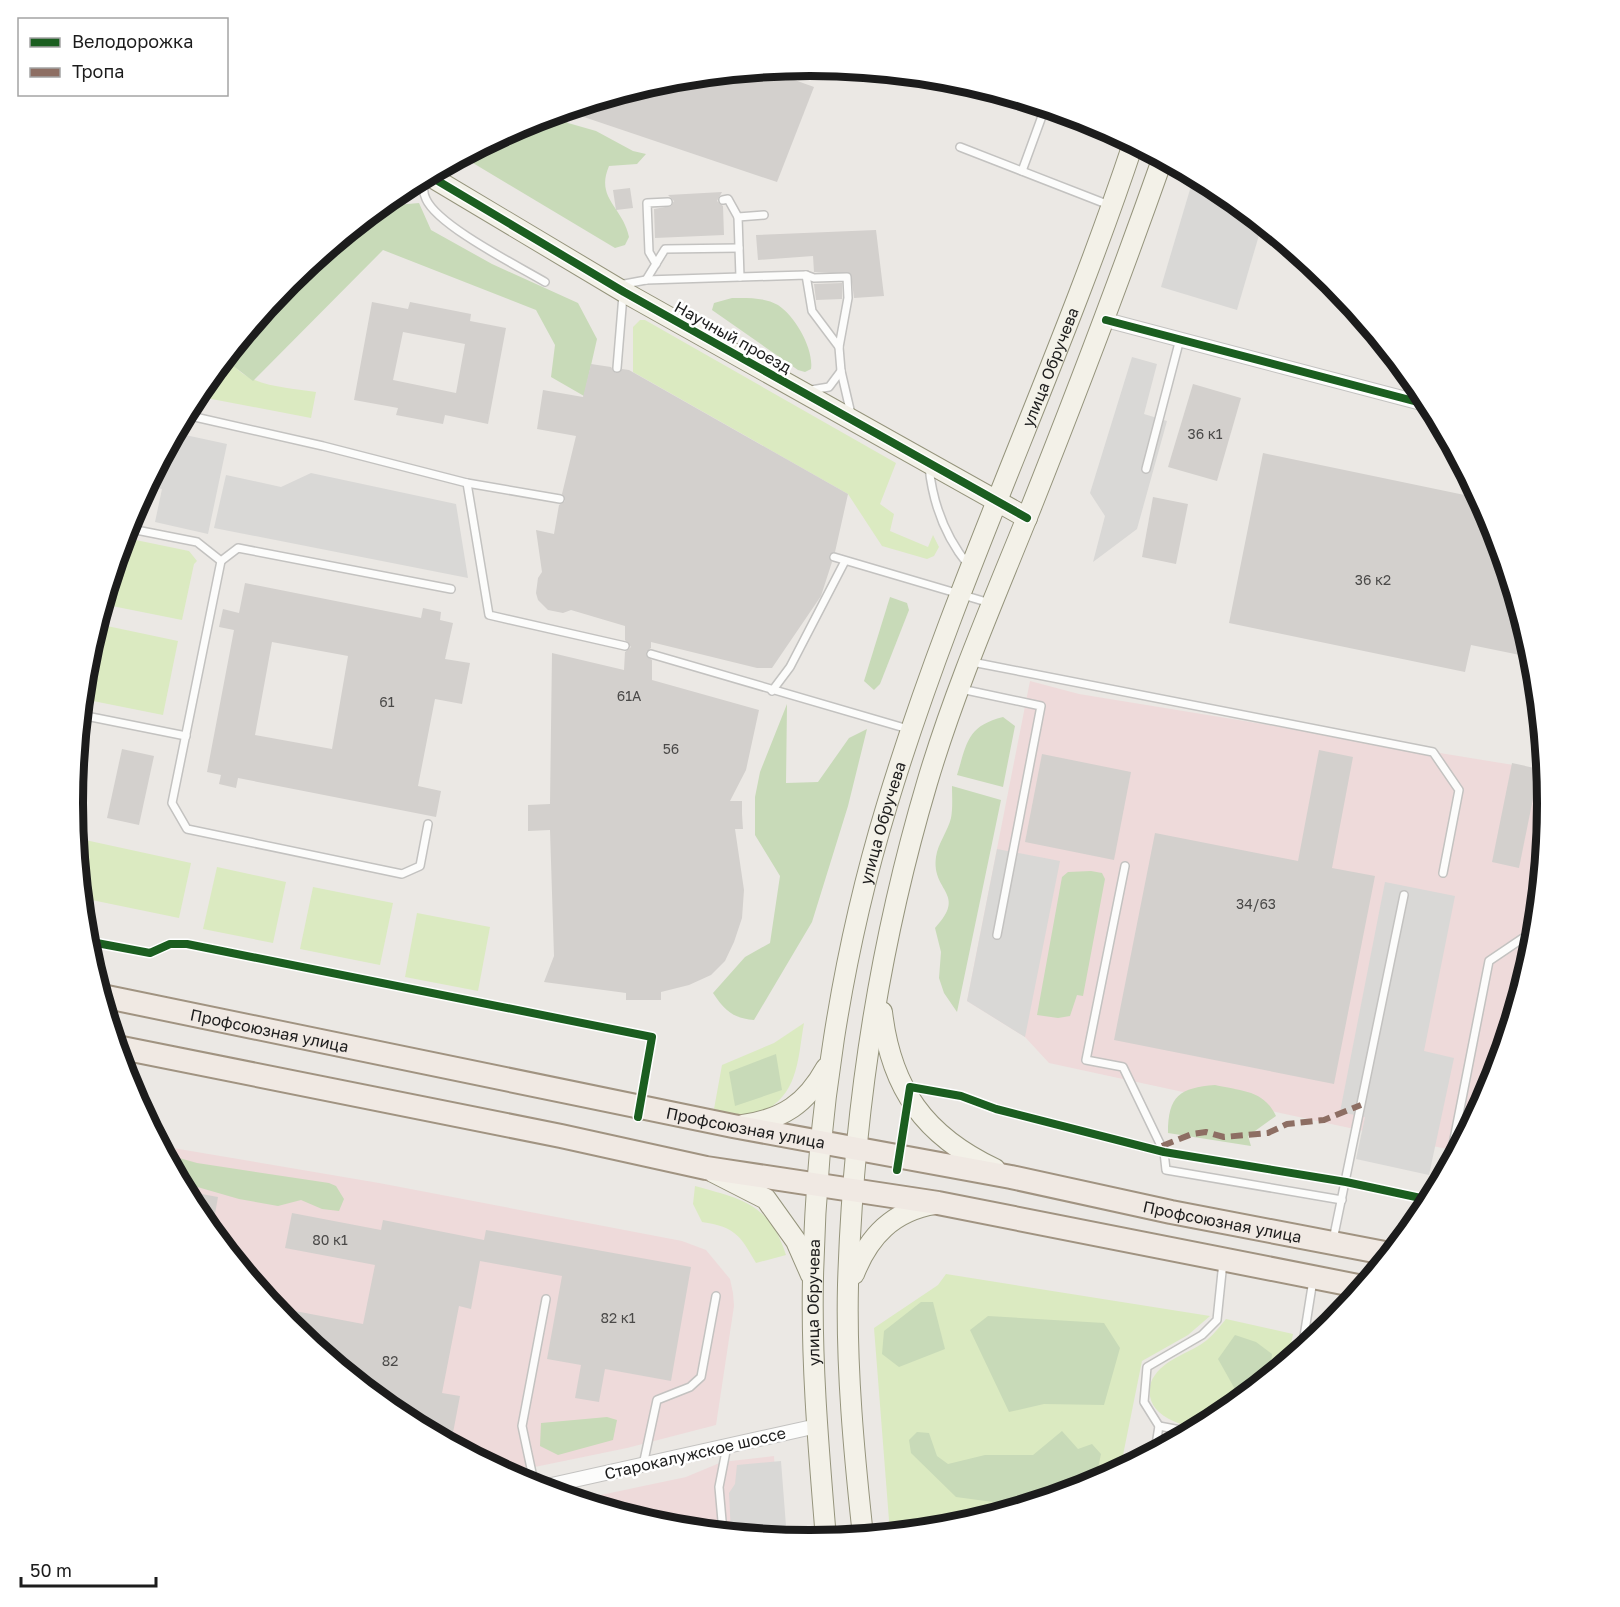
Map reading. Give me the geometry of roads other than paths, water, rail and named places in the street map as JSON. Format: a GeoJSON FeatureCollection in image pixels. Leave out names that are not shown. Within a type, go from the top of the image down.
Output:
{"type":"FeatureCollection","features":[{"type":"Feature","properties":{"kind":"main road","name":"улица Обручева"},"geometry":{"type":"LineString","coordinates":[[825,1530],[817,1426],[813,1279],[820,1143],[840,1004],[886,808],[911,730],[961,594],[1112,207],[1131,150]]}},
{"type":"Feature","properties":{"kind":"main road","name":"улица Обручева"},"geometry":{"type":"LineString","coordinates":[[861,1529],[853,1426],[848,1288],[853,1191],[878,986],[898,891],[927,782],[958,688],[1106,320],[1160,166]]}},
{"type":"Feature","properties":{"kind":"main road","name":"Научный проезд"},"geometry":{"type":"LineString","coordinates":[[435,181],[619,289],[1027,518]]}},
{"type":"Feature","properties":{"kind":"main road"},"geometry":{"type":"LineString","coordinates":[[878,986],[891,1062],[904,1092],[919,1114],[945,1140],[972,1158],[1011,1177]]}},
{"type":"Feature","properties":{"kind":"main road","name":"Профсоюзная улица"},"geometry":{"type":"LineString","coordinates":[[110,998],[733,1126],[1011,1177],[1171,1212],[1382,1252]]}},
{"type":"Feature","properties":{"kind":"main road"},"geometry":{"type":"LineString","coordinates":[[126,1049],[561,1136],[706,1168],[938,1203],[1355,1285]]}},
{"type":"Feature","properties":{"kind":"main road"},"geometry":{"type":"LineString","coordinates":[[733,1126],[770,1121],[797,1104],[814,1088],[831,1058]]}},
{"type":"Feature","properties":{"kind":"main road"},"geometry":{"type":"LineString","coordinates":[[706,1168],[766,1199],[796,1241],[813,1279]]}},
{"type":"Feature","properties":{"kind":"main road"},"geometry":{"type":"LineString","coordinates":[[848,1288],[863,1251],[878,1232],[895,1218],[915,1207],[938,1203]]}},
{"type":"Feature","properties":{"kind":"street"},"geometry":{"type":"LineString","coordinates":[[1106,320],[1415,401]]}},
{"type":"Feature","properties":{"kind":"street","name":"Старокалужское шоссе"},"geometry":{"type":"LineString","coordinates":[[554,1483],[817,1426]]}},
{"type":"Feature","properties":{"kind":"lane"},"geometry":{"type":"LineString","coordinates":[[1022,171],[1043,115]]}},
{"type":"Feature","properties":{"kind":"lane"},"geometry":{"type":"LineString","coordinates":[[960,147],[1112,207]]}},
{"type":"Feature","properties":{"kind":"lane"},"geometry":{"type":"LineString","coordinates":[[423,188],[425,195],[437,212],[458,230],[545,282]]}},
{"type":"Feature","properties":{"kind":"lane"},"geometry":{"type":"LineString","coordinates":[[723,200],[728,199],[738,216],[740,277]]}},
{"type":"Feature","properties":{"kind":"lane"},"geometry":{"type":"LineString","coordinates":[[656,264],[649,252],[647,203],[668,202]]}},
{"type":"Feature","properties":{"kind":"lane"},"geometry":{"type":"LineString","coordinates":[[738,216],[764,215]]}},
{"type":"Feature","properties":{"kind":"lane"},"geometry":{"type":"LineString","coordinates":[[646,279],[665,249],[739,248]]}},
{"type":"Feature","properties":{"kind":"lane"},"geometry":{"type":"LineString","coordinates":[[617,368],[619,289],[646,279],[806,275],[814,278],[847,277],[848,298],[839,346],[841,371],[852,418]]}},
{"type":"Feature","properties":{"kind":"lane"},"geometry":{"type":"LineString","coordinates":[[806,275],[812,311],[839,346]]}},
{"type":"Feature","properties":{"kind":"lane"},"geometry":{"type":"LineString","coordinates":[[1146,470],[1180,339]]}},
{"type":"Feature","properties":{"kind":"lane"},"geometry":{"type":"LineString","coordinates":[[799,390],[819,390],[829,387],[841,371]]}},
{"type":"Feature","properties":{"kind":"lane"},"geometry":{"type":"LineString","coordinates":[[195,417],[323,446],[467,483],[560,499]]}},
{"type":"Feature","properties":{"kind":"lane"},"geometry":{"type":"LineString","coordinates":[[929,462],[932,495],[949,538],[971,568]]}},
{"type":"Feature","properties":{"kind":"lane"},"geometry":{"type":"LineString","coordinates":[[467,483],[489,615],[625,646]]}},
{"type":"Feature","properties":{"kind":"lane"},"geometry":{"type":"LineString","coordinates":[[136,530],[196,542],[221,561]]}},
{"type":"Feature","properties":{"kind":"lane"},"geometry":{"type":"LineString","coordinates":[[428,824],[420,866],[402,874],[187,829],[172,803],[221,561],[238,548],[451,589]]}},
{"type":"Feature","properties":{"kind":"lane"},"geometry":{"type":"LineString","coordinates":[[834,557],[992,604]]}},
{"type":"Feature","properties":{"kind":"lane"},"geometry":{"type":"LineString","coordinates":[[772,691],[790,667],[845,561]]}},
{"type":"Feature","properties":{"kind":"lane"},"geometry":{"type":"LineString","coordinates":[[651,654],[911,730]]}},
{"type":"Feature","properties":{"kind":"lane"},"geometry":{"type":"LineString","coordinates":[[969,661],[1433,752],[1459,790],[1443,873]]}},
{"type":"Feature","properties":{"kind":"lane"},"geometry":{"type":"LineString","coordinates":[[958,688],[1041,706],[997,935]]}},
{"type":"Feature","properties":{"kind":"lane"},"geometry":{"type":"LineString","coordinates":[[88,716],[186,736]]}},
{"type":"Feature","properties":{"kind":"lane"},"geometry":{"type":"LineString","coordinates":[[1125,866],[1086,1060],[1123,1067],[1164,1152],[1166,1170],[1342,1200]]}},
{"type":"Feature","properties":{"kind":"lane"},"geometry":{"type":"LineString","coordinates":[[1333,1242],[1404,895]]}},
{"type":"Feature","properties":{"kind":"lane"},"geometry":{"type":"LineString","coordinates":[[1454,1141],[1489,961],[1524,938]]}},
{"type":"Feature","properties":{"kind":"lane"},"geometry":{"type":"LineString","coordinates":[[1156,1443],[1159,1426],[1144,1402],[1147,1367],[1202,1335],[1217,1320],[1223,1259]]}},
{"type":"Feature","properties":{"kind":"lane"},"geometry":{"type":"LineString","coordinates":[[1304,1336],[1313,1277]]}},
{"type":"Feature","properties":{"kind":"lane"},"geometry":{"type":"LineString","coordinates":[[643,1465],[657,1401],[690,1387],[701,1377],[716,1296]]}},
{"type":"Feature","properties":{"kind":"lane"},"geometry":{"type":"LineString","coordinates":[[534,1476],[522,1426],[546,1299]]}},
{"type":"Feature","properties":{"kind":"lane"},"geometry":{"type":"LineString","coordinates":[[1159,1426],[1179,1430]]}},
{"type":"Feature","properties":{"kind":"lane"},"geometry":{"type":"LineString","coordinates":[[722,1525],[719,1487],[727,1446]]}}]}
